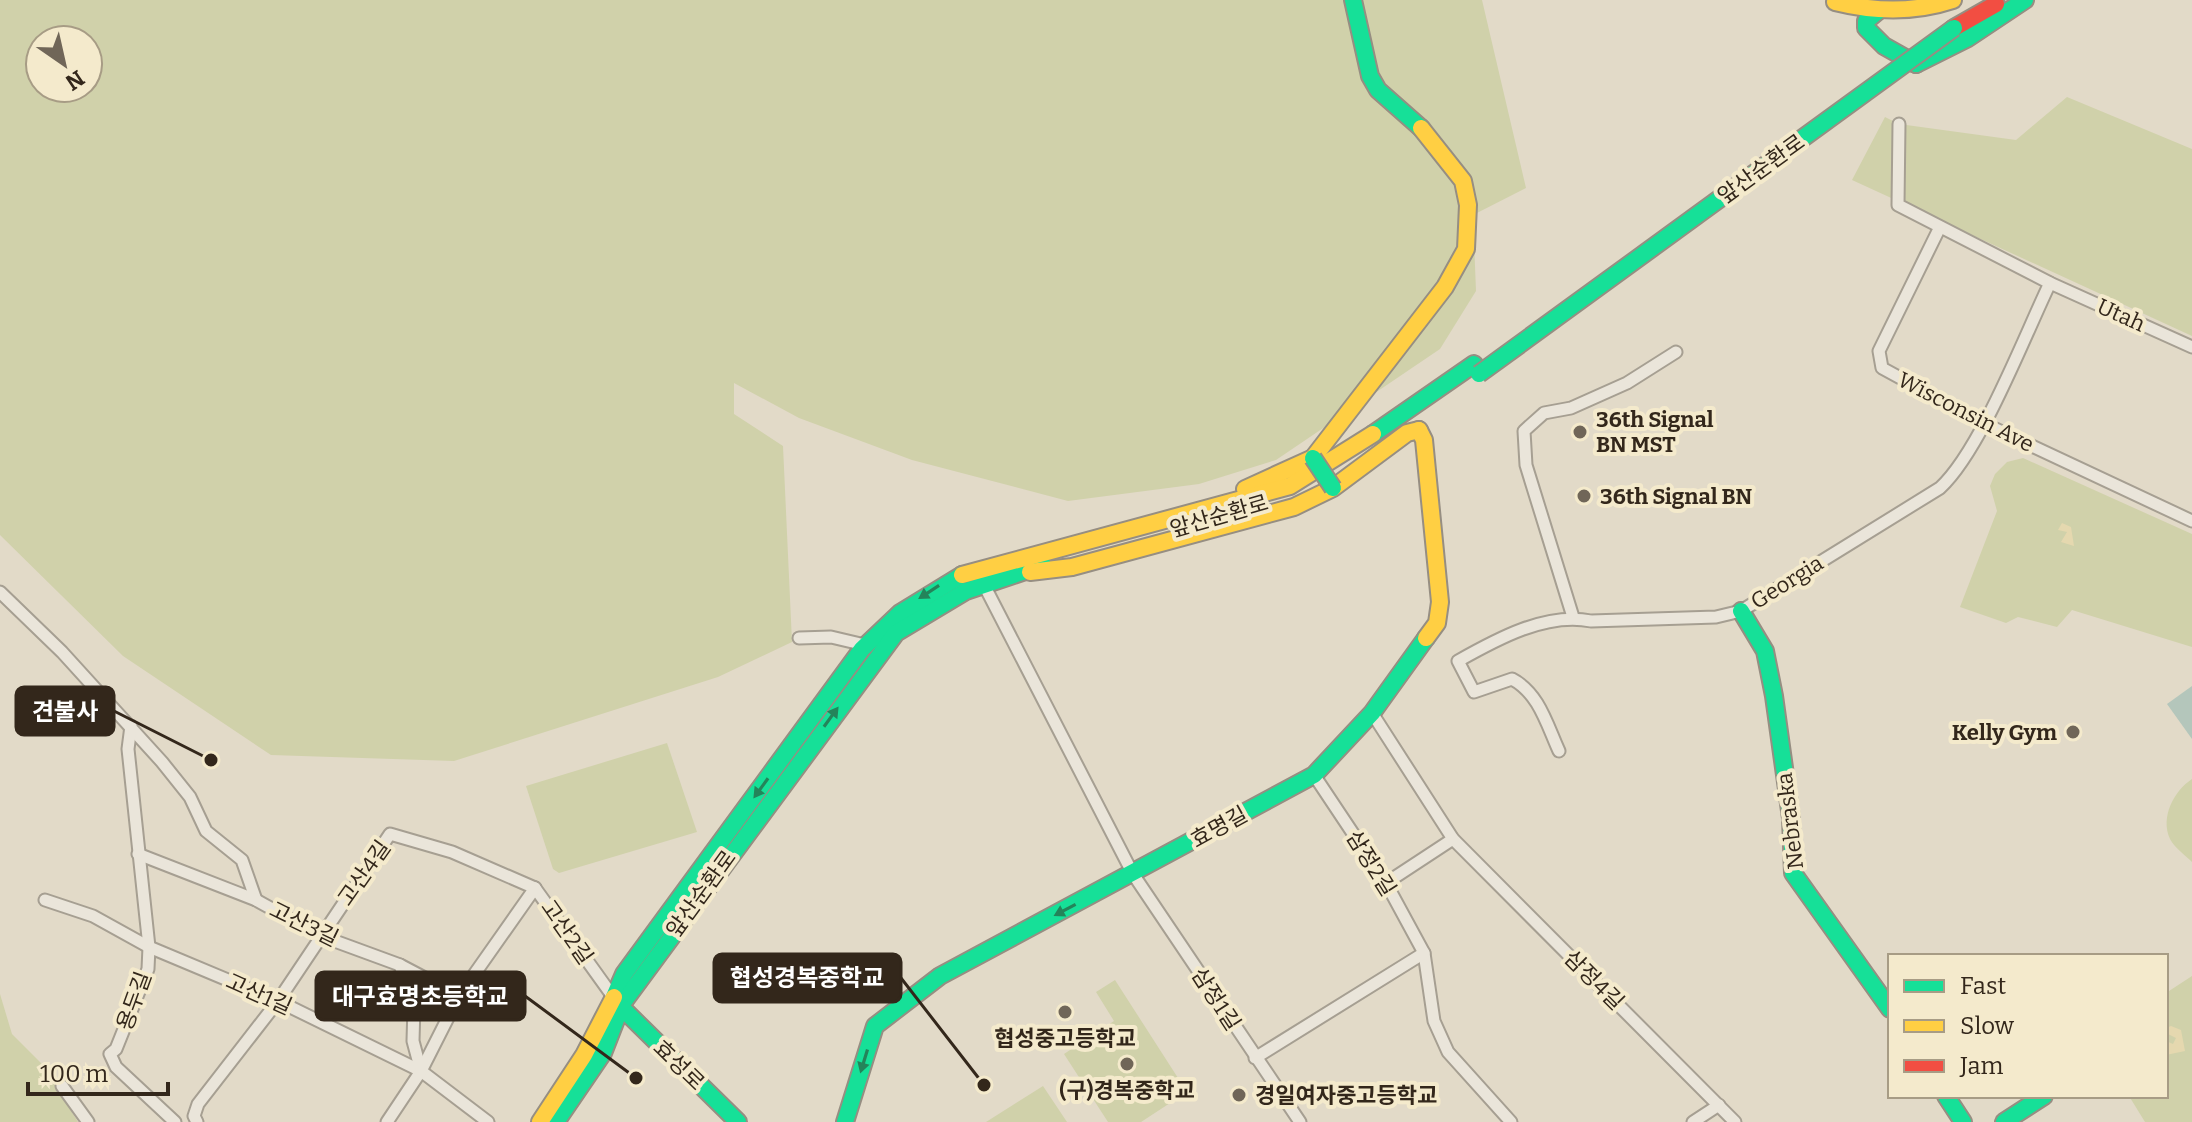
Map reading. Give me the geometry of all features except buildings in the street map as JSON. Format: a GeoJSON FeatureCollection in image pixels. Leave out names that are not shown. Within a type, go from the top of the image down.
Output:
{"type":"FeatureCollection","features":[{"type":"Feature","properties":{"kind":"main road"},"geometry":{"type":"LineString","coordinates":[[1001,569],[1024,550],[1238,492],[1313,458],[1445,287],[1466,249],[1468,205],[1463,181],[1424,130],[1378,90],[1370,76],[1353,0]]}},
{"type":"Feature","properties":{"kind":"main road"},"geometry":{"type":"LineString","coordinates":[[1833,1],[1878,11],[1939,5],[1953,0]]}},
{"type":"Feature","properties":{"kind":"main road","name":"앞산순환로"},"geometry":{"type":"LineString","coordinates":[[556,1122],[603,1053],[624,974],[865,645],[902,610],[947,581],[1001,569],[1290,486],[1321,469],[1476,369],[1951,23],[1975,0]]}},
{"type":"Feature","properties":{"kind":"main road","name":"앞산순환로"},"geometry":{"type":"LineString","coordinates":[[1951,23],[2004,0]]}},
{"type":"Feature","properties":{"kind":"main road"},"geometry":{"type":"LineString","coordinates":[[1833,1],[1884,46],[1916,64],[1968,38],[2025,0]]}},
{"type":"Feature","properties":{"kind":"main road"},"geometry":{"type":"LineString","coordinates":[[1866,28],[1866,21],[1878,11]]}},
{"type":"Feature","properties":{"kind":"main road","name":"효명길"},"geometry":{"type":"LineString","coordinates":[[845,1122],[875,1026],[940,976],[1314,775],[1372,713],[1437,623],[1440,602],[1424,440],[1419,430],[1407,433],[1333,488]]}},
{"type":"Feature","properties":{"kind":"main road"},"geometry":{"type":"LineString","coordinates":[[1001,569],[1072,567],[1294,507],[1333,488],[1313,458]]}},
{"type":"Feature","properties":{"kind":"main road","name":"앞산순환로"},"geometry":{"type":"LineString","coordinates":[[540,1122],[617,1002],[896,633],[943,600],[982,582],[1001,569]]}},
{"type":"Feature","properties":{"kind":"main road","name":"Nebraska"},"geometry":{"type":"LineString","coordinates":[[1741,611],[1765,651],[1768,666],[1791,818],[1793,873],[1888,1006]]}},
{"type":"Feature","properties":{"kind":"main road","name":"효성로"},"geometry":{"type":"LineString","coordinates":[[617,1002],[738,1122]]}},
{"type":"Feature","properties":{"kind":"main road"},"geometry":{"type":"LineString","coordinates":[[1947,1098],[1963,1122]]}},
{"type":"Feature","properties":{"kind":"main road"},"geometry":{"type":"LineString","coordinates":[[2004,1122],[2041,1098]]}},
{"type":"Feature","properties":{"kind":"street","name":"Utah"},"geometry":{"type":"LineString","coordinates":[[1899,124],[1895,193],[1898,205],[2050,283],[2192,347]]}},
{"type":"Feature","properties":{"kind":"street","name":"Wisconsin Ave"},"geometry":{"type":"LineString","coordinates":[[1940,227],[1879,351],[1882,368],[1983,423],[2192,521]]}},
{"type":"Feature","properties":{"kind":"street","name":"Georgia"},"geometry":{"type":"LineString","coordinates":[[1559,751],[1537,702],[1521,684],[1512,679],[1474,692],[1458,661],[1529,627],[1573,617],[1591,621],[1716,617],[1741,611],[1940,488],[1955,474],[1983,423],[2050,283]]}},
{"type":"Feature","properties":{"kind":"street"},"geometry":{"type":"LineString","coordinates":[[1573,617],[1526,465],[1524,431],[1544,413],[1571,408],[1627,383],[1676,352]]}},
{"type":"Feature","properties":{"kind":"street","name":"삼정1길"},"geometry":{"type":"LineString","coordinates":[[982,582],[1133,874],[1300,1122]]}},
{"type":"Feature","properties":{"kind":"street","name":"고산3길"},"geometry":{"type":"LineString","coordinates":[[0,592],[131,726],[190,797],[206,831],[242,860],[256,900],[321,936],[400,965],[459,996]]}},
{"type":"Feature","properties":{"kind":"street"},"geometry":{"type":"LineString","coordinates":[[799,638],[831,637],[865,645]]}},
{"type":"Feature","properties":{"kind":"street","name":"삼정4길"},"geometry":{"type":"LineString","coordinates":[[1372,713],[1453,839],[1735,1122]]}},
{"type":"Feature","properties":{"kind":"street","name":"용두길"},"geometry":{"type":"LineString","coordinates":[[131,726],[128,749],[149,947],[148,969],[116,1049],[110,1054],[116,1067],[175,1122]]}},
{"type":"Feature","properties":{"kind":"street","name":"삼정2길"},"geometry":{"type":"LineString","coordinates":[[1314,775],[1386,883],[1424,953],[1434,1021],[1448,1052],[1511,1122]]}},
{"type":"Feature","properties":{"kind":"street","name":"고산4길"},"geometry":{"type":"LineString","coordinates":[[195,1119],[198,1104],[278,1001],[390,834],[452,852],[535,888]]}},
{"type":"Feature","properties":{"kind":"street"},"geometry":{"type":"LineString","coordinates":[[1386,883],[1453,839]]}},
{"type":"Feature","properties":{"kind":"street"},"geometry":{"type":"LineString","coordinates":[[138,854],[256,900]]}},
{"type":"Feature","properties":{"kind":"street","name":"고산2길"},"geometry":{"type":"LineString","coordinates":[[387,1122],[421,1071],[459,996],[535,888],[617,1002]]}},
{"type":"Feature","properties":{"kind":"street","name":"용두길"},"geometry":{"type":"LineString","coordinates":[[45,900],[93,916],[149,947]]}},
{"type":"Feature","properties":{"kind":"street","name":"고산1길"},"geometry":{"type":"LineString","coordinates":[[149,947],[278,1001],[421,1071],[488,1122]]}},
{"type":"Feature","properties":{"kind":"street"},"geometry":{"type":"LineString","coordinates":[[1255,1058],[1424,953]]}},
{"type":"Feature","properties":{"kind":"street"},"geometry":{"type":"LineString","coordinates":[[400,965],[414,1006],[413,1041],[421,1071]]}},
{"type":"Feature","properties":{"kind":"street"},"geometry":{"type":"LineString","coordinates":[[62,1086],[88,1122]]}},
{"type":"Feature","properties":{"kind":"street"},"geometry":{"type":"LineString","coordinates":[[1693,1122],[1719,1105]]}},
{"type":"Feature","properties":{"kind":"green space"},"geometry":{"type":"Polygon","coordinates":[[[0,0],[1482,0],[1526,188],[1473,215],[1476,291],[1440,349],[1276,460],[1199,484],[1068,501],[912,460],[799,418],[734,383],[734,414],[783,446],[792,642],[718,677],[454,761],[271,755],[123,656],[0,535],[0,0]]]}},
{"type":"Feature","properties":{"kind":"green space"},"geometry":{"type":"Polygon","coordinates":[[[2067,97],[2192,149],[2192,336],[1852,180],[1885,117],[1899,124],[2016,140],[2067,97]]]}},
{"type":"Feature","properties":{"kind":"green space"},"geometry":{"type":"Polygon","coordinates":[[[2023,458],[2192,534],[2192,647],[2072,610],[2057,627],[2018,617],[2006,623],[1960,607],[1997,511],[1990,486],[1995,474],[2007,462],[2023,458]]]}},
{"type":"Feature","properties":{"kind":"green space"},"geometry":{"type":"Polygon","coordinates":[[[667,743],[697,832],[559,873],[553,869],[526,786],[667,743]]]}},
{"type":"Feature","properties":{"kind":"green space"},"geometry":{"type":"Polygon","coordinates":[[[2192,779],[2192,862],[2170,839],[2167,822],[2174,797],[2192,779]]]}},
{"type":"Feature","properties":{"kind":"green space"},"geometry":{"type":"Polygon","coordinates":[[[2192,976],[2192,1122],[2145,1122],[2130,1098],[2168,1098],[2168,992],[2192,976]]]}},
{"type":"Feature","properties":{"kind":"green space"},"geometry":{"type":"Polygon","coordinates":[[[1115,980],[1187,1092],[1141,1122],[1108,1122],[1064,1054],[1114,1021],[1096,992],[1115,980]]]}},
{"type":"Feature","properties":{"kind":"green space"},"geometry":{"type":"Polygon","coordinates":[[[0,994],[12,1034],[41,1063],[78,1122],[0,1122],[0,994]]]}},
{"type":"Feature","properties":{"kind":"green space"},"geometry":{"type":"Polygon","coordinates":[[[1043,1086],[1067,1122],[986,1122],[1043,1086]]]}},
{"type":"Feature","properties":{"kind":"sand"},"geometry":{"type":"Polygon","coordinates":[[[2062,523],[2071,527],[2074,546],[2061,542],[2067,532],[2058,530],[2062,523]]]}},
{"type":"Feature","properties":{"kind":"sand"},"geometry":{"type":"Polygon","coordinates":[[[2168,1027],[2181,1030],[2185,1051],[2168,1055],[2168,1042],[2173,1044],[2176,1038],[2168,1034],[2168,1027]]]}},
{"type":"Feature","properties":{"kind":"shaded area"},"geometry":{"type":"Polygon","coordinates":[[[2192,686],[2192,739],[2167,704],[2192,686]]]}},
{"type":"Feature","properties":{"kind":"traffic: fast"},"geometry":{"type":"LineString","coordinates":[[1353,0],[1370,76],[1378,90],[1421,128]]}},
{"type":"Feature","properties":{"kind":"traffic: fast"},"geometry":{"type":"LineString","coordinates":[[1916,64],[1968,38],[2025,0]]}},
{"type":"Feature","properties":{"kind":"traffic: fast"},"geometry":{"type":"LineString","coordinates":[[1878,11],[1866,21],[1866,28],[1884,46],[1916,64]]}},
{"type":"Feature","properties":{"kind":"traffic: fast"},"geometry":{"type":"LineString","coordinates":[[1479,374],[1954,28]]}},
{"type":"Feature","properties":{"kind":"traffic: fast"},"geometry":{"type":"LineString","coordinates":[[1373,434],[1474,364]]}},
{"type":"Feature","properties":{"kind":"traffic: fast"},"geometry":{"type":"LineString","coordinates":[[1313,458],[1333,488]]}},
{"type":"Feature","properties":{"kind":"traffic: fast"},"geometry":{"type":"LineString","coordinates":[[625,1000],[896,633],[966,591],[1043,565]]}},
{"type":"Feature","properties":{"kind":"traffic: fast"},"geometry":{"type":"LineString","coordinates":[[614,997],[624,974],[862,649],[900,613],[962,575]]}},
{"type":"Feature","properties":{"kind":"traffic: fast"},"geometry":{"type":"LineString","coordinates":[[1741,611],[1765,651],[1774,696],[1791,818],[1793,873],[1888,1006]]}},
{"type":"Feature","properties":{"kind":"traffic: fast"},"geometry":{"type":"LineString","coordinates":[[845,1122],[875,1026],[940,976],[1314,775],[1372,713],[1426,638]]}},
{"type":"Feature","properties":{"kind":"traffic: fast"},"geometry":{"type":"LineString","coordinates":[[556,1122],[603,1053],[621,1007],[738,1122]]}},
{"type":"Feature","properties":{"kind":"traffic: fast"},"geometry":{"type":"LineString","coordinates":[[1947,1098],[1963,1122]]}},
{"type":"Feature","properties":{"kind":"traffic: fast"},"geometry":{"type":"LineString","coordinates":[[2004,1122],[2041,1098]]}},
{"type":"Feature","properties":{"kind":"traffic: slow"},"geometry":{"type":"LineString","coordinates":[[1835,2],[1894,10],[1953,0]]}},
{"type":"Feature","properties":{"kind":"traffic: slow"},"geometry":{"type":"LineString","coordinates":[[1313,458],[1445,287],[1466,249],[1468,205],[1463,181],[1421,128]]}},
{"type":"Feature","properties":{"kind":"traffic: slow"},"geometry":{"type":"LineString","coordinates":[[1419,430],[1424,440],[1440,602],[1437,623],[1426,638]]}},
{"type":"Feature","properties":{"kind":"traffic: slow"},"geometry":{"type":"LineString","coordinates":[[1030,572],[1072,567],[1294,507],[1333,488],[1407,433],[1419,430]]}},
{"type":"Feature","properties":{"kind":"traffic: slow"},"geometry":{"type":"LineString","coordinates":[[962,575],[1290,486],[1373,434]]}},
{"type":"Feature","properties":{"kind":"traffic: slow"},"geometry":{"type":"LineString","coordinates":[[1245,489],[1313,458]]}},
{"type":"Feature","properties":{"kind":"traffic: slow"},"geometry":{"type":"LineString","coordinates":[[540,1122],[584,1055],[614,997]]}},
{"type":"Feature","properties":{"kind":"traffic: jam"},"geometry":{"type":"LineString","coordinates":[[1954,28],[1996,4]]}},
{"type":"Feature","properties":{"kind":"place","name":"36th Signal BN MST"},"geometry":{"type":"Point","coordinates":[1580,432]}},
{"type":"Feature","properties":{"kind":"place","name":"36th Signal BN"},"geometry":{"type":"Point","coordinates":[1584,496]}},
{"type":"Feature","properties":{"kind":"place","name":"Kelly Gym"},"geometry":{"type":"Point","coordinates":[2073,732]}},
{"type":"Feature","properties":{"kind":"place","name":"견불사"},"geometry":{"type":"Point","coordinates":[211,760]}},
{"type":"Feature","properties":{"kind":"place","name":"협성중고등학교"},"geometry":{"type":"Point","coordinates":[1065,1012]}},
{"type":"Feature","properties":{"kind":"place","name":"(구)경복중학교"},"geometry":{"type":"Point","coordinates":[1127,1064]}},
{"type":"Feature","properties":{"kind":"place","name":"대구효명초등학교"},"geometry":{"type":"Point","coordinates":[636,1078]}},
{"type":"Feature","properties":{"kind":"place","name":"협성경복중학교"},"geometry":{"type":"Point","coordinates":[984,1085]}},
{"type":"Feature","properties":{"kind":"place","name":"경일여자중고등학교"},"geometry":{"type":"Point","coordinates":[1239,1095]}}]}
